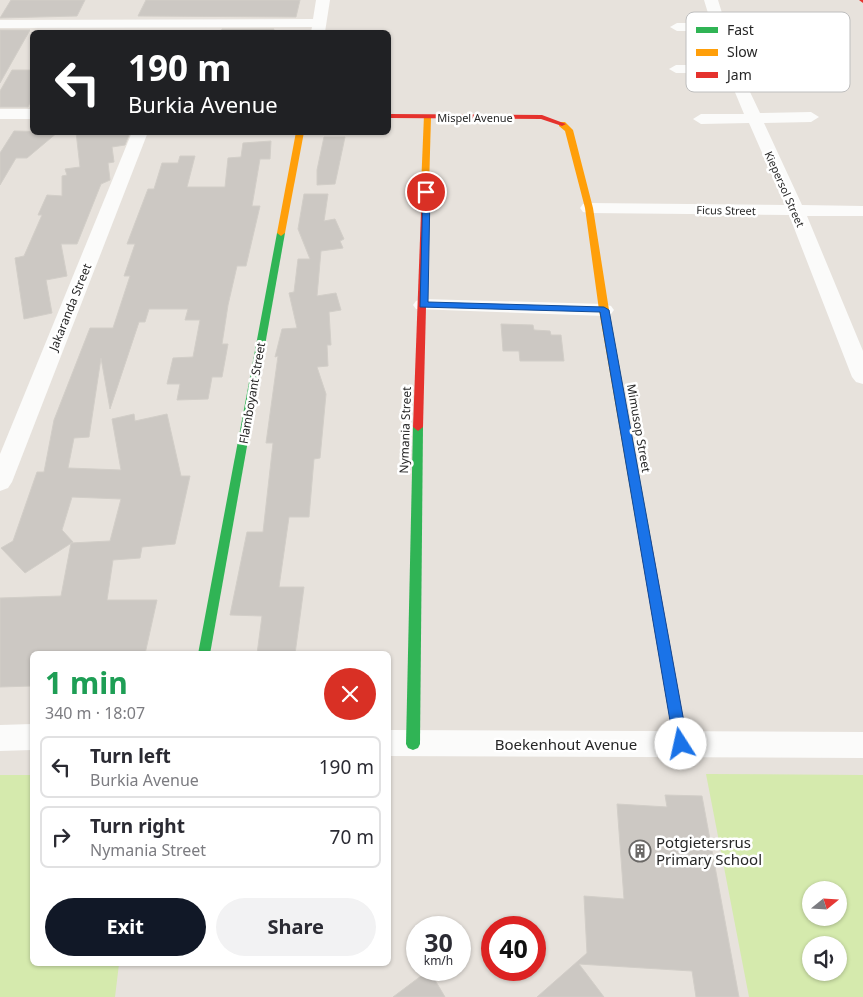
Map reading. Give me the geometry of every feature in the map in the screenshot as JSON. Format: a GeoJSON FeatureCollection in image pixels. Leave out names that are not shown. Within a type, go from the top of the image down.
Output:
{"type":"FeatureCollection","features":[{"type":"Feature","properties":{"kind":"street"},"geometry":{"type":"LineString","coordinates":[[0,24],[318,28],[324,0]]}},
{"type":"Feature","properties":{"kind":"street","name":"Kiepersol Street"},"geometry":{"type":"LineString","coordinates":[[711,0],[715,12]]}},
{"type":"Feature","properties":{"kind":"street"},"geometry":{"type":"LineString","coordinates":[[677,27],[686,27]]}},
{"type":"Feature","properties":{"kind":"street"},"geometry":{"type":"LineString","coordinates":[[676,69],[686,69]]}},
{"type":"Feature","properties":{"kind":"street","name":"Kiepersol Street"},"geometry":{"type":"LineString","coordinates":[[742,92],[854,336],[863,377]]}},
{"type":"Feature","properties":{"kind":"street"},"geometry":{"type":"LineString","coordinates":[[0,114],[30,114]]}},
{"type":"Feature","properties":{"kind":"street","name":"Mispel Avenue"},"geometry":{"type":"LineString","coordinates":[[391,116],[542,117],[560,122]]}},
{"type":"Feature","properties":{"kind":"street","name":"Nymania Street"},"geometry":{"type":"LineString","coordinates":[[401,743],[417,472],[427,116]]}},
{"type":"Feature","properties":{"kind":"street"},"geometry":{"type":"LineString","coordinates":[[701,119],[810,117]]}},
{"type":"Feature","properties":{"kind":"street","name":"Mimusop Street"},"geometry":{"type":"LineString","coordinates":[[560,122],[569,130],[590,208],[604,310],[681,744]]}},
{"type":"Feature","properties":{"kind":"street","name":"Jakaranda Street"},"geometry":{"type":"LineString","coordinates":[[0,482],[139,135]]}},
{"type":"Feature","properties":{"kind":"street","name":"Flamboyant Street"},"geometry":{"type":"LineString","coordinates":[[205,651],[299,135]]}},
{"type":"Feature","properties":{"kind":"street","name":"Ficus Street"},"geometry":{"type":"LineString","coordinates":[[590,208],[863,210]]}},
{"type":"Feature","properties":{"kind":"street"},"geometry":{"type":"LineString","coordinates":[[423,305],[604,310]]}},
{"type":"Feature","properties":{"kind":"street"},"geometry":{"type":"LineString","coordinates":[[0,738],[30,737]]}},
{"type":"Feature","properties":{"kind":"street","name":"Boekenhout Avenue"},"geometry":{"type":"LineString","coordinates":[[401,743],[863,745]]}},
{"type":"Feature","properties":{"kind":"green space"},"geometry":{"type":"Polygon","coordinates":[[[706,774],[863,775],[863,997],[749,997],[706,774]]]}},
{"type":"Feature","properties":{"kind":"green space"},"geometry":{"type":"Polygon","coordinates":[[[0,775],[30,775],[30,966],[119,966],[115,997],[0,997],[0,775]]]}},
{"type":"Feature","properties":{"kind":"building"},"geometry":{"type":"Polygon","coordinates":[[[11,0],[85,0],[77,16],[0,18],[11,0]]]}},
{"type":"Feature","properties":{"kind":"building"},"geometry":{"type":"Polygon","coordinates":[[[146,0],[300,0],[296,17],[138,16],[146,0]]]}},
{"type":"Feature","properties":{"kind":"building"},"geometry":{"type":"Polygon","coordinates":[[[222,29],[274,29],[274,30],[222,29]]]}},
{"type":"Feature","properties":{"kind":"building"},"geometry":{"type":"Polygon","coordinates":[[[0,30],[30,30],[0,83],[0,30]]]}},
{"type":"Feature","properties":{"kind":"building"},"geometry":{"type":"Polygon","coordinates":[[[12,70],[30,70],[30,102],[28,107],[0,107],[0,91],[12,70]]]}},
{"type":"Feature","properties":{"kind":"building"},"geometry":{"type":"Polygon","coordinates":[[[14,131],[30,131],[30,135],[54,135],[27,158],[16,158],[0,185],[0,153],[14,131]]]}},
{"type":"Feature","properties":{"kind":"building"},"geometry":{"type":"Polygon","coordinates":[[[76,135],[129,135],[125,145],[112,147],[114,162],[108,163],[110,180],[101,184],[77,244],[61,244],[67,276],[46,280],[52,313],[24,319],[15,258],[24,256],[42,215],[38,215],[47,195],[62,196],[62,176],[67,175],[65,169],[80,167],[76,135]]]}},
{"type":"Feature","properties":{"kind":"building"},"geometry":{"type":"Polygon","coordinates":[[[324,137],[345,137],[335,184],[317,185],[317,170],[324,137]]]}},
{"type":"Feature","properties":{"kind":"building"},"geometry":{"type":"Polygon","coordinates":[[[271,141],[270,159],[260,159],[252,206],[260,206],[246,266],[237,266],[228,305],[222,344],[228,344],[222,377],[212,377],[208,399],[177,400],[180,384],[167,384],[173,358],[193,357],[200,320],[185,320],[188,309],[149,309],[145,322],[139,322],[110,409],[101,358],[89,437],[74,438],[68,468],[121,470],[112,419],[134,414],[135,421],[167,414],[181,476],[190,476],[175,544],[142,547],[140,558],[113,560],[107,600],[157,600],[146,651],[30,651],[30,686],[0,687],[0,598],[61,596],[71,543],[25,573],[1,548],[13,541],[37,472],[44,472],[54,420],[90,328],[113,328],[130,276],[124,276],[135,244],[127,244],[148,189],[154,189],[162,163],[178,163],[180,156],[195,156],[187,187],[225,187],[228,158],[241,157],[243,143],[271,141]],[[72,497],[62,530],[73,542],[71,543],[110,541],[121,499],[72,497]]]}},
{"type":"Feature","properties":{"kind":"building"},"geometry":{"type":"Polygon","coordinates":[[[304,194],[328,194],[324,221],[335,219],[344,239],[340,241],[343,248],[321,251],[317,296],[336,293],[341,310],[329,312],[331,345],[327,345],[328,366],[317,367],[326,394],[320,458],[314,459],[309,517],[289,517],[279,587],[304,587],[295,651],[257,651],[262,616],[230,615],[247,532],[263,532],[273,443],[266,443],[278,356],[275,357],[282,329],[297,328],[289,293],[294,292],[298,259],[310,259],[298,229],[304,194]]]}},
{"type":"Feature","properties":{"kind":"building"},"geometry":{"type":"Polygon","coordinates":[[[501,324],[533,325],[534,330],[550,331],[551,335],[561,335],[564,361],[520,361],[519,351],[503,351],[501,324]]]}},
{"type":"Feature","properties":{"kind":"building"},"geometry":{"type":"Polygon","coordinates":[[[665,795],[702,796],[739,997],[696,997],[692,971],[579,964],[604,997],[537,997],[587,953],[584,896],[624,899],[617,804],[667,807],[665,795]]]}},
{"type":"Feature","properties":{"kind":"building"},"geometry":{"type":"Polygon","coordinates":[[[414,981],[436,981],[445,997],[393,997],[414,981]]]}},
{"type":"Feature","properties":{"kind":"traffic: fast"},"geometry":{"type":"LineString","coordinates":[[205,651],[281,233]]}},
{"type":"Feature","properties":{"kind":"traffic: fast"},"geometry":{"type":"LineString","coordinates":[[413,744],[418,427]]}},
{"type":"Feature","properties":{"kind":"traffic: slow"},"geometry":{"type":"LineString","coordinates":[[425,187],[427,117]]}},
{"type":"Feature","properties":{"kind":"traffic: slow"},"geometry":{"type":"LineString","coordinates":[[562,124],[569,130],[589,208],[604,310],[645,540]]}},
{"type":"Feature","properties":{"kind":"traffic: slow"},"geometry":{"type":"LineString","coordinates":[[281,233],[299,135]]}},
{"type":"Feature","properties":{"kind":"traffic: jam"},"geometry":{"type":"LineString","coordinates":[[391,116],[542,117],[562,124]]}},
{"type":"Feature","properties":{"kind":"traffic: jam"},"geometry":{"type":"LineString","coordinates":[[418,427],[425,187]]}},
{"type":"Feature","properties":{"kind":"traffic: jam"},"geometry":{"type":"LineString","coordinates":[[645,540],[681,744]]}},
{"type":"Feature","properties":{"kind":"place","name":"Potgietersrus Primary School"},"geometry":{"type":"Point","coordinates":[640,851]}},
{"type":"Feature","properties":{"kind":"route"},"geometry":{"type":"LineString","coordinates":[[426,192],[423,305],[604,310],[681,744]]}}]}
